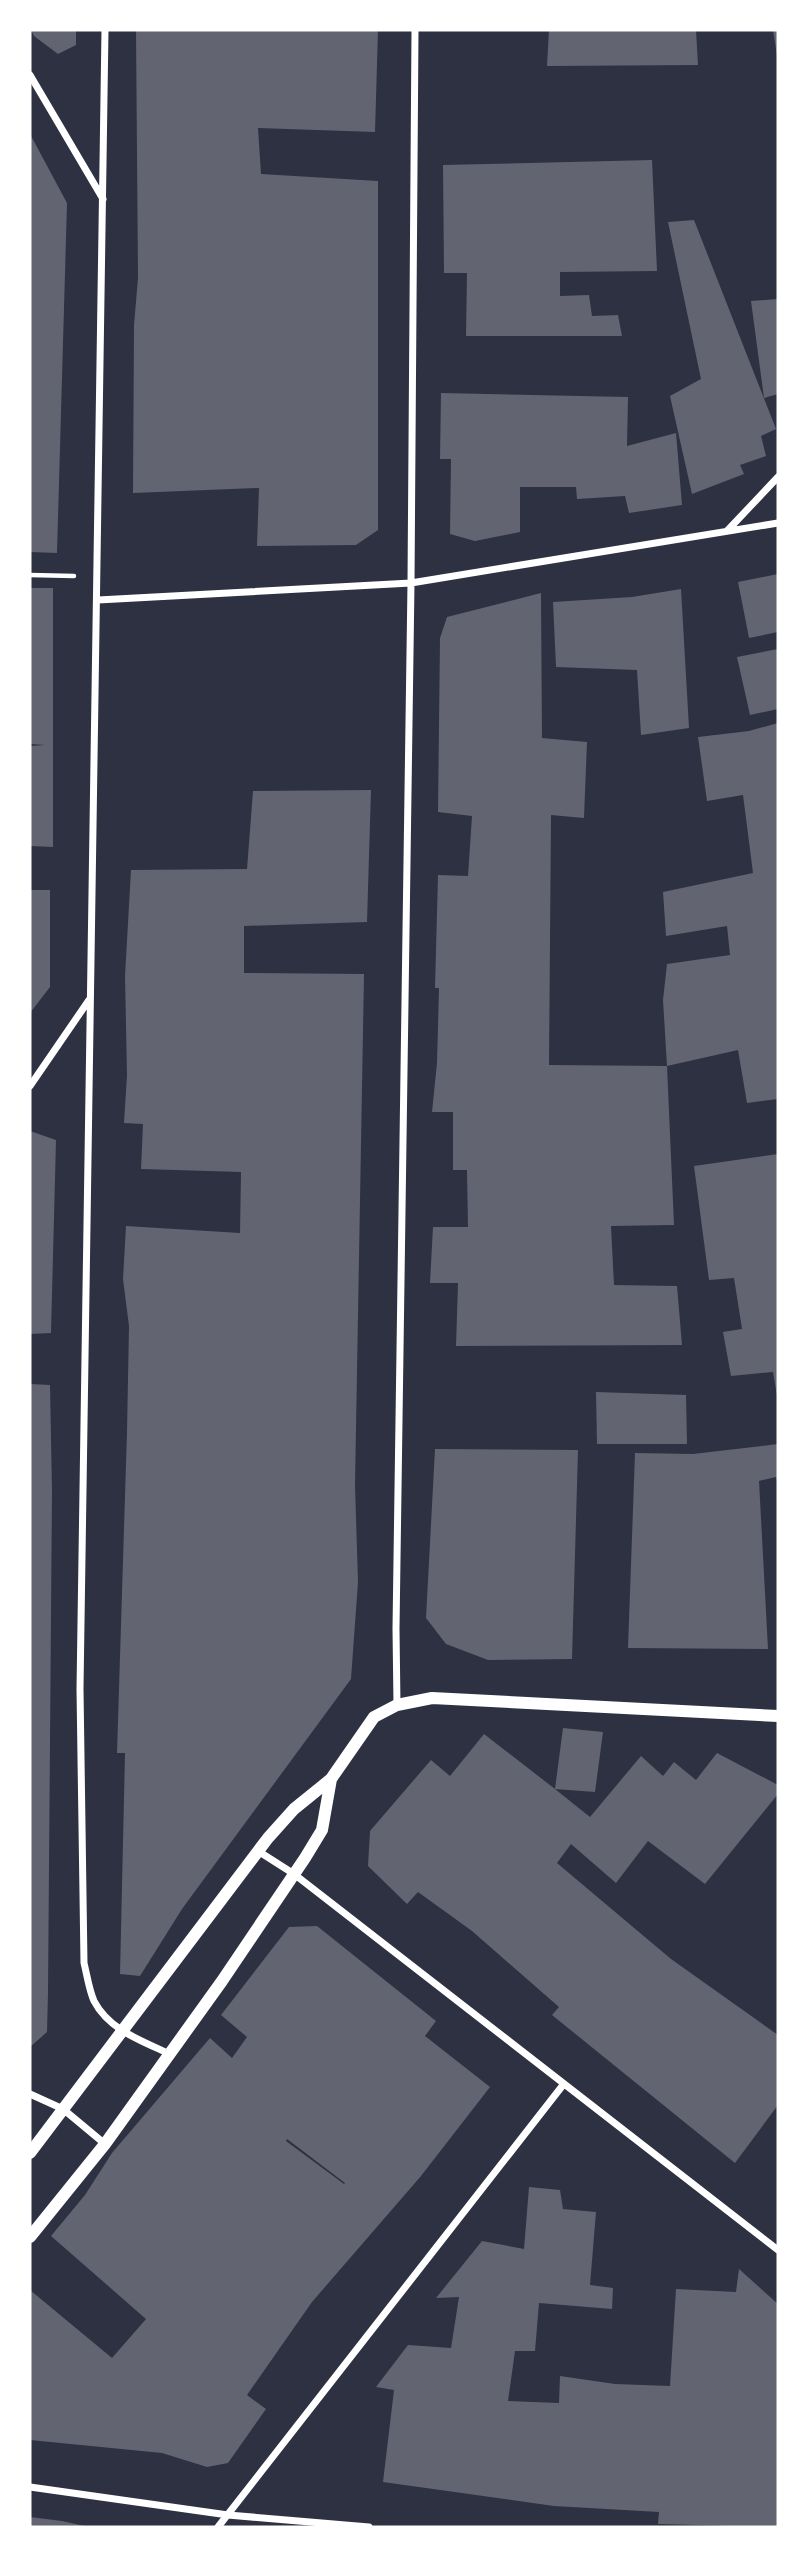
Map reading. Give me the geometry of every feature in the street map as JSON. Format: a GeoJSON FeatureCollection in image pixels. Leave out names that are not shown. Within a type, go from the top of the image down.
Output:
{"type":"FeatureCollection","features":[{"type":"Feature","properties":{"kind":"street"},"geometry":{"type":"LineString","coordinates":[[105,30],[99,600],[80,1689],[84,1963],[94,2001],[123,2033],[170,2053]]}},
{"type":"Feature","properties":{"kind":"street"},"geometry":{"type":"LineString","coordinates":[[397,1705],[415,30]]}},
{"type":"Feature","properties":{"kind":"street"},"geometry":{"type":"LineString","coordinates":[[30,75],[103,200]]}},
{"type":"Feature","properties":{"kind":"street"},"geometry":{"type":"LineString","coordinates":[[726,531],[778,477]]}},
{"type":"Feature","properties":{"kind":"street"},"geometry":{"type":"LineString","coordinates":[[99,600],[411,583],[778,523]]}},
{"type":"Feature","properties":{"kind":"street"},"geometry":{"type":"LineString","coordinates":[[30,1086],[90,1000]]}},
{"type":"Feature","properties":{"kind":"street"},"geometry":{"type":"LineString","coordinates":[[30,2153],[258,1851],[294,1809],[331,1779],[374,1717],[397,1705],[432,1698],[778,1716]]}},
{"type":"Feature","properties":{"kind":"street"},"geometry":{"type":"LineString","coordinates":[[30,2236],[105,2144],[294,1874],[322,1830],[331,1779]]}},
{"type":"Feature","properties":{"kind":"street"},"geometry":{"type":"LineString","coordinates":[[258,1851],[294,1874],[778,2250]]}},
{"type":"Feature","properties":{"kind":"street"},"geometry":{"type":"LineString","coordinates":[[218,2527],[563,2085]]}},
{"type":"Feature","properties":{"kind":"street"},"geometry":{"type":"LineString","coordinates":[[30,2094],[63,2109],[105,2144]]}},
{"type":"Feature","properties":{"kind":"street"},"geometry":{"type":"LineString","coordinates":[[30,2487],[228,2515],[369,2527]]}},
{"type":"Feature","properties":{"kind":"path"},"geometry":{"type":"LineString","coordinates":[[30,575],[99,576]]}},
{"type":"Feature","properties":{"kind":"building"},"geometry":{"type":"Polygon","coordinates":[[[31,30],[76,30],[76,45],[58,54],[34,36],[31,30]]]}},
{"type":"Feature","properties":{"kind":"building"},"geometry":{"type":"Polygon","coordinates":[[[136,30],[378,30],[375,132],[258,128],[261,174],[378,181],[378,530],[356,545],[257,546],[259,488],[133,493],[134,325],[138,278],[136,30]]]}},
{"type":"Feature","properties":{"kind":"building"},"geometry":{"type":"Polygon","coordinates":[[[549,30],[696,30],[698,65],[547,66],[549,30]]]}},
{"type":"Feature","properties":{"kind":"building"},"geometry":{"type":"Polygon","coordinates":[[[773,30],[778,30],[778,56],[777,56],[773,30]]]}},
{"type":"Feature","properties":{"kind":"building"},"geometry":{"type":"Polygon","coordinates":[[[30,134],[67,203],[57,553],[30,552],[30,134]]]}},
{"type":"Feature","properties":{"kind":"building"},"geometry":{"type":"Polygon","coordinates":[[[652,160],[657,271],[560,272],[560,296],[589,295],[592,316],[618,315],[622,336],[466,336],[467,273],[444,273],[443,165],[652,160]]]}},
{"type":"Feature","properties":{"kind":"building"},"geometry":{"type":"Polygon","coordinates":[[[694,220],[776,429],[761,436],[766,456],[740,465],[744,474],[692,494],[670,396],[701,379],[668,222],[694,220]]]}},
{"type":"Feature","properties":{"kind":"building"},"geometry":{"type":"Polygon","coordinates":[[[778,299],[778,394],[764,398],[751,301],[778,299]]]}},
{"type":"Feature","properties":{"kind":"building"},"geometry":{"type":"Polygon","coordinates":[[[441,393],[628,397],[627,446],[676,433],[682,505],[629,513],[625,496],[577,499],[576,487],[520,487],[520,532],[475,541],[450,534],[451,459],[440,459],[441,393]]]}},
{"type":"Feature","properties":{"kind":"building"},"geometry":{"type":"Polygon","coordinates":[[[778,574],[778,632],[749,638],[738,582],[778,574]]]}},
{"type":"Feature","properties":{"kind":"building"},"geometry":{"type":"Polygon","coordinates":[[[30,588],[53,588],[53,847],[30,846],[30,746],[45,745],[30,744],[30,588]]]}},
{"type":"Feature","properties":{"kind":"building"},"geometry":{"type":"Polygon","coordinates":[[[681,589],[689,728],[641,735],[637,670],[556,667],[553,602],[632,597],[681,589]]]}},
{"type":"Feature","properties":{"kind":"building"},"geometry":{"type":"Polygon","coordinates":[[[541,593],[542,738],[587,742],[584,818],[551,815],[549,1065],[667,1066],[674,1225],[611,1226],[614,1285],[677,1286],[682,1345],[456,1346],[458,1283],[430,1283],[433,1227],[468,1227],[467,1170],[453,1170],[453,1112],[432,1112],[437,1063],[439,988],[435,988],[438,875],[468,876],[472,816],[438,812],[440,638],[447,617],[541,593]]]}},
{"type":"Feature","properties":{"kind":"building"},"geometry":{"type":"Polygon","coordinates":[[[778,649],[778,709],[750,715],[737,657],[778,649]]]}},
{"type":"Feature","properties":{"kind":"building"},"geometry":{"type":"Polygon","coordinates":[[[778,723],[778,1099],[747,1103],[738,1050],[667,1066],[663,1000],[667,964],[730,955],[727,926],[666,936],[663,892],[753,873],[743,795],[707,801],[698,737],[749,731],[778,723]]]}},
{"type":"Feature","properties":{"kind":"building"},"geometry":{"type":"Polygon","coordinates":[[[371,790],[367,922],[244,926],[244,973],[364,974],[355,1485],[358,1582],[351,1679],[182,1909],[140,1976],[120,1974],[125,1753],[117,1753],[129,1326],[123,1279],[126,1226],[240,1233],[241,1172],[141,1169],[143,1124],[124,1123],[127,1075],[125,976],[131,870],[247,869],[253,791],[371,790]]]}},
{"type":"Feature","properties":{"kind":"building"},"geometry":{"type":"Polygon","coordinates":[[[30,890],[50,890],[50,987],[30,1013],[30,890]]]}},
{"type":"Feature","properties":{"kind":"building"},"geometry":{"type":"Polygon","coordinates":[[[30,1131],[56,1140],[51,1333],[30,1334],[30,1131]]]}},
{"type":"Feature","properties":{"kind":"building"},"geometry":{"type":"Polygon","coordinates":[[[778,1154],[777,1396],[773,1372],[731,1376],[723,1332],[742,1329],[734,1278],[709,1280],[694,1166],[778,1154]]]}},
{"type":"Feature","properties":{"kind":"building"},"geometry":{"type":"Polygon","coordinates":[[[30,1384],[50,1385],[52,1491],[47,2032],[30,2047],[30,1384]]]}},
{"type":"Feature","properties":{"kind":"building"},"geometry":{"type":"Polygon","coordinates":[[[596,1392],[686,1395],[687,1444],[597,1444],[596,1392]]]}},
{"type":"Feature","properties":{"kind":"building"},"geometry":{"type":"Polygon","coordinates":[[[778,1444],[778,1484],[776,1477],[759,1481],[768,1649],[628,1648],[635,1453],[693,1454],[778,1444]]]}},
{"type":"Feature","properties":{"kind":"building"},"geometry":{"type":"Polygon","coordinates":[[[435,1449],[578,1450],[572,1659],[488,1660],[446,1644],[426,1618],[435,1449]]]}},
{"type":"Feature","properties":{"kind":"building"},"geometry":{"type":"Polygon","coordinates":[[[563,1728],[603,1732],[595,1792],[555,1789],[563,1728]]]}},
{"type":"Feature","properties":{"kind":"building"},"geometry":{"type":"Polygon","coordinates":[[[484,1734],[590,1817],[641,1756],[663,1776],[674,1762],[696,1780],[717,1753],[778,1785],[778,1794],[705,1884],[648,1841],[616,1883],[571,1844],[557,1863],[671,1959],[778,2035],[778,2105],[735,2163],[552,2015],[559,2007],[472,1931],[418,1892],[407,1904],[368,1866],[370,1831],[431,1760],[450,1776],[484,1734]]]}},
{"type":"Feature","properties":{"kind":"building"},"geometry":{"type":"Polygon","coordinates":[[[317,1926],[436,2021],[425,2036],[490,2087],[421,2176],[312,2302],[247,2395],[266,2409],[228,2463],[207,2467],[162,2453],[30,2440],[30,2290],[112,2358],[146,2319],[51,2236],[85,2195],[112,2153],[210,2038],[232,2058],[247,2037],[221,2015],[289,1927],[317,1926]],[[287,2139],[286,2141],[345,2183],[287,2139]]]}},
{"type":"Feature","properties":{"kind":"building"},"geometry":{"type":"Polygon","coordinates":[[[529,2187],[560,2190],[563,2209],[596,2212],[590,2285],[613,2288],[612,2309],[539,2303],[535,2351],[515,2351],[508,2401],[559,2403],[560,2376],[615,2384],[670,2386],[676,2289],[736,2292],[739,2269],[778,2304],[778,2527],[658,2524],[659,2512],[554,2506],[383,2482],[394,2390],[376,2387],[408,2345],[451,2348],[459,2297],[436,2298],[482,2241],[524,2249],[529,2187]]]}},
{"type":"Feature","properties":{"kind":"building"},"geometry":{"type":"Polygon","coordinates":[[[30,2517],[62,2521],[89,2527],[30,2527],[30,2517]]]}}]}
